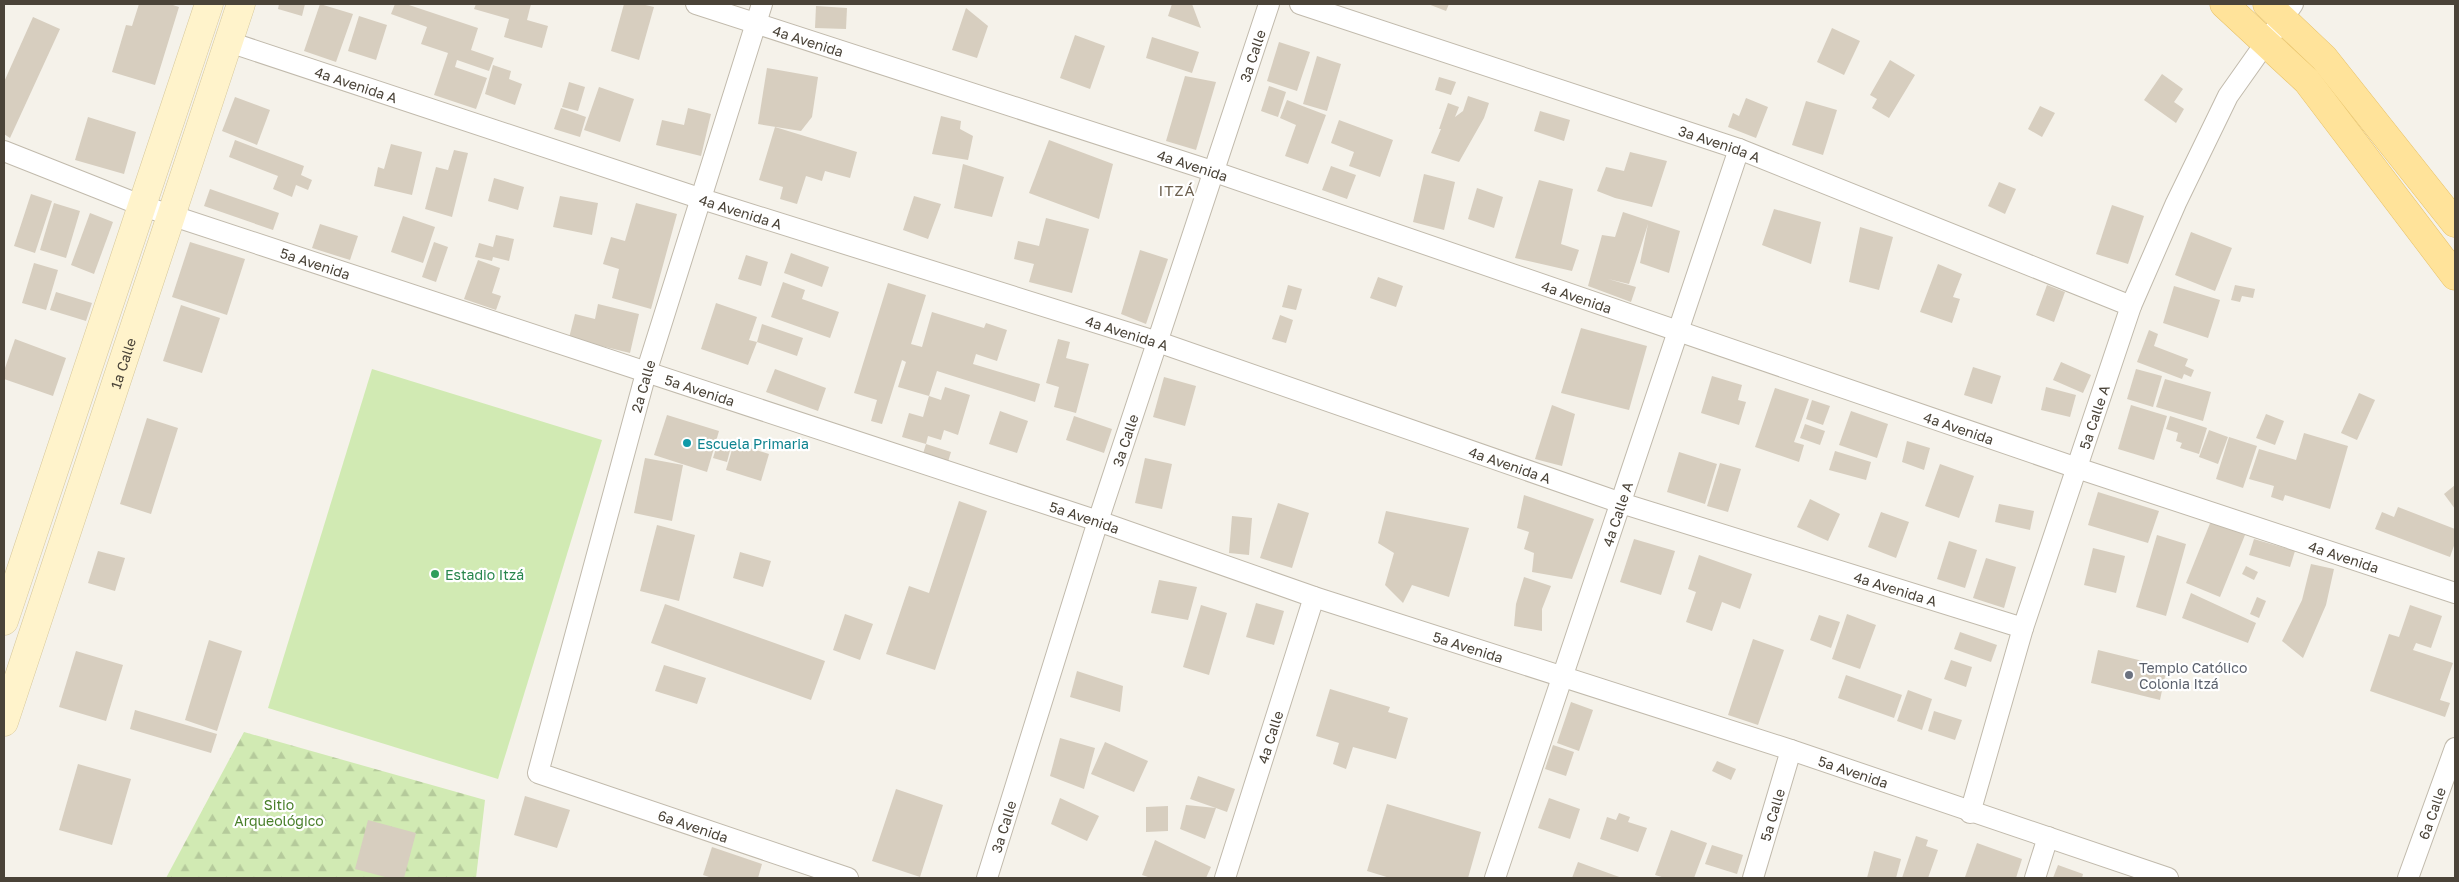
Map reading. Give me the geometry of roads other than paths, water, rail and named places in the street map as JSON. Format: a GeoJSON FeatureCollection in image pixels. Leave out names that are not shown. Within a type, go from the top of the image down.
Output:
{"type":"FeatureCollection","features":[{"type":"Feature","properties":{"kind":"main road"},"geometry":{"type":"LineString","coordinates":[[4,621],[10,576],[143,206],[209,4]]}},
{"type":"Feature","properties":{"kind":"main road","name":"1a Calle"},"geometry":{"type":"LineString","coordinates":[[4,722],[173,216],[241,4]]}},
{"type":"Feature","properties":{"kind":"main road"},"geometry":{"type":"LineString","coordinates":[[2224,4],[2307,81],[2455,276]]}},
{"type":"Feature","properties":{"kind":"main road"},"geometry":{"type":"LineString","coordinates":[[2281,8],[2324,58],[2455,223]]}},
{"type":"Feature","properties":{"kind":"main road"},"geometry":{"type":"LineString","coordinates":[[10,576],[46,592]]}},
{"type":"Feature","properties":{"kind":"street","name":"4a Avenida"},"geometry":{"type":"LineString","coordinates":[[696,4],[1212,171],[2077,468],[2455,593]]}},
{"type":"Feature","properties":{"kind":"street","name":"2a Calle"},"geometry":{"type":"LineString","coordinates":[[538,773],[646,373],[762,4]]}},
{"type":"Feature","properties":{"kind":"street","name":"3a Calle"},"geometry":{"type":"LineString","coordinates":[[987,878],[1098,521],[1158,342],[1212,171],[1269,4]]}},
{"type":"Feature","properties":{"kind":"street","name":"3a Avenida A"},"geometry":{"type":"LineString","coordinates":[[1300,4],[1739,149],[2131,306]]}},
{"type":"Feature","properties":{"kind":"street","name":"5a Calle A"},"geometry":{"type":"LineString","coordinates":[[1970,813],[2023,628],[2131,306],[2176,202],[2228,96],[2266,41],[2281,8]]}},
{"type":"Feature","properties":{"kind":"street","name":"4a Avenida A"},"geometry":{"type":"LineString","coordinates":[[229,42],[702,199],[1158,342],[1620,503],[2023,628]]}},
{"type":"Feature","properties":{"kind":"street","name":"4a Calle A"},"geometry":{"type":"LineString","coordinates":[[1494,878],[1739,149]]}},
{"type":"Feature","properties":{"kind":"street","name":"5a Avenida"},"geometry":{"type":"LineString","coordinates":[[4,152],[143,206],[1098,521],[1314,597],[1791,750],[1970,813],[2048,837],[2168,878]]}},
{"type":"Feature","properties":{"kind":"street","name":"4a Calle"},"geometry":{"type":"LineString","coordinates":[[1224,878],[1314,597]]}},
{"type":"Feature","properties":{"kind":"street","name":"6a Calle"},"geometry":{"type":"LineString","coordinates":[[2408,878],[2455,748]]}},
{"type":"Feature","properties":{"kind":"street","name":"5a Calle"},"geometry":{"type":"LineString","coordinates":[[1753,878],[1791,750]]}},
{"type":"Feature","properties":{"kind":"street","name":"6a Avenida"},"geometry":{"type":"LineString","coordinates":[[538,773],[848,878]]}},
{"type":"Feature","properties":{"kind":"street"},"geometry":{"type":"LineString","coordinates":[[2035,878],[2048,837]]}},
{"type":"Feature","properties":{"kind":"place","name":"Escuela Primaria"},"geometry":{"type":"Point","coordinates":[687,443]}},
{"type":"Feature","properties":{"kind":"place","name":"Estadio Itzá"},"geometry":{"type":"Point","coordinates":[435,574]}},
{"type":"Feature","properties":{"kind":"place","name":"Templo Católico Colonia Itzá"},"geometry":{"type":"Point","coordinates":[2129,675]}},
{"type":"Feature","properties":{"kind":"district","name":"ITZÁ"},"geometry":{"type":"Point","coordinates":[1177,190]}},
{"type":"Feature","properties":{"kind":"park label","name":"Sitio Arqueológico"},"geometry":{"type":"Point","coordinates":[279,812]}}]}
